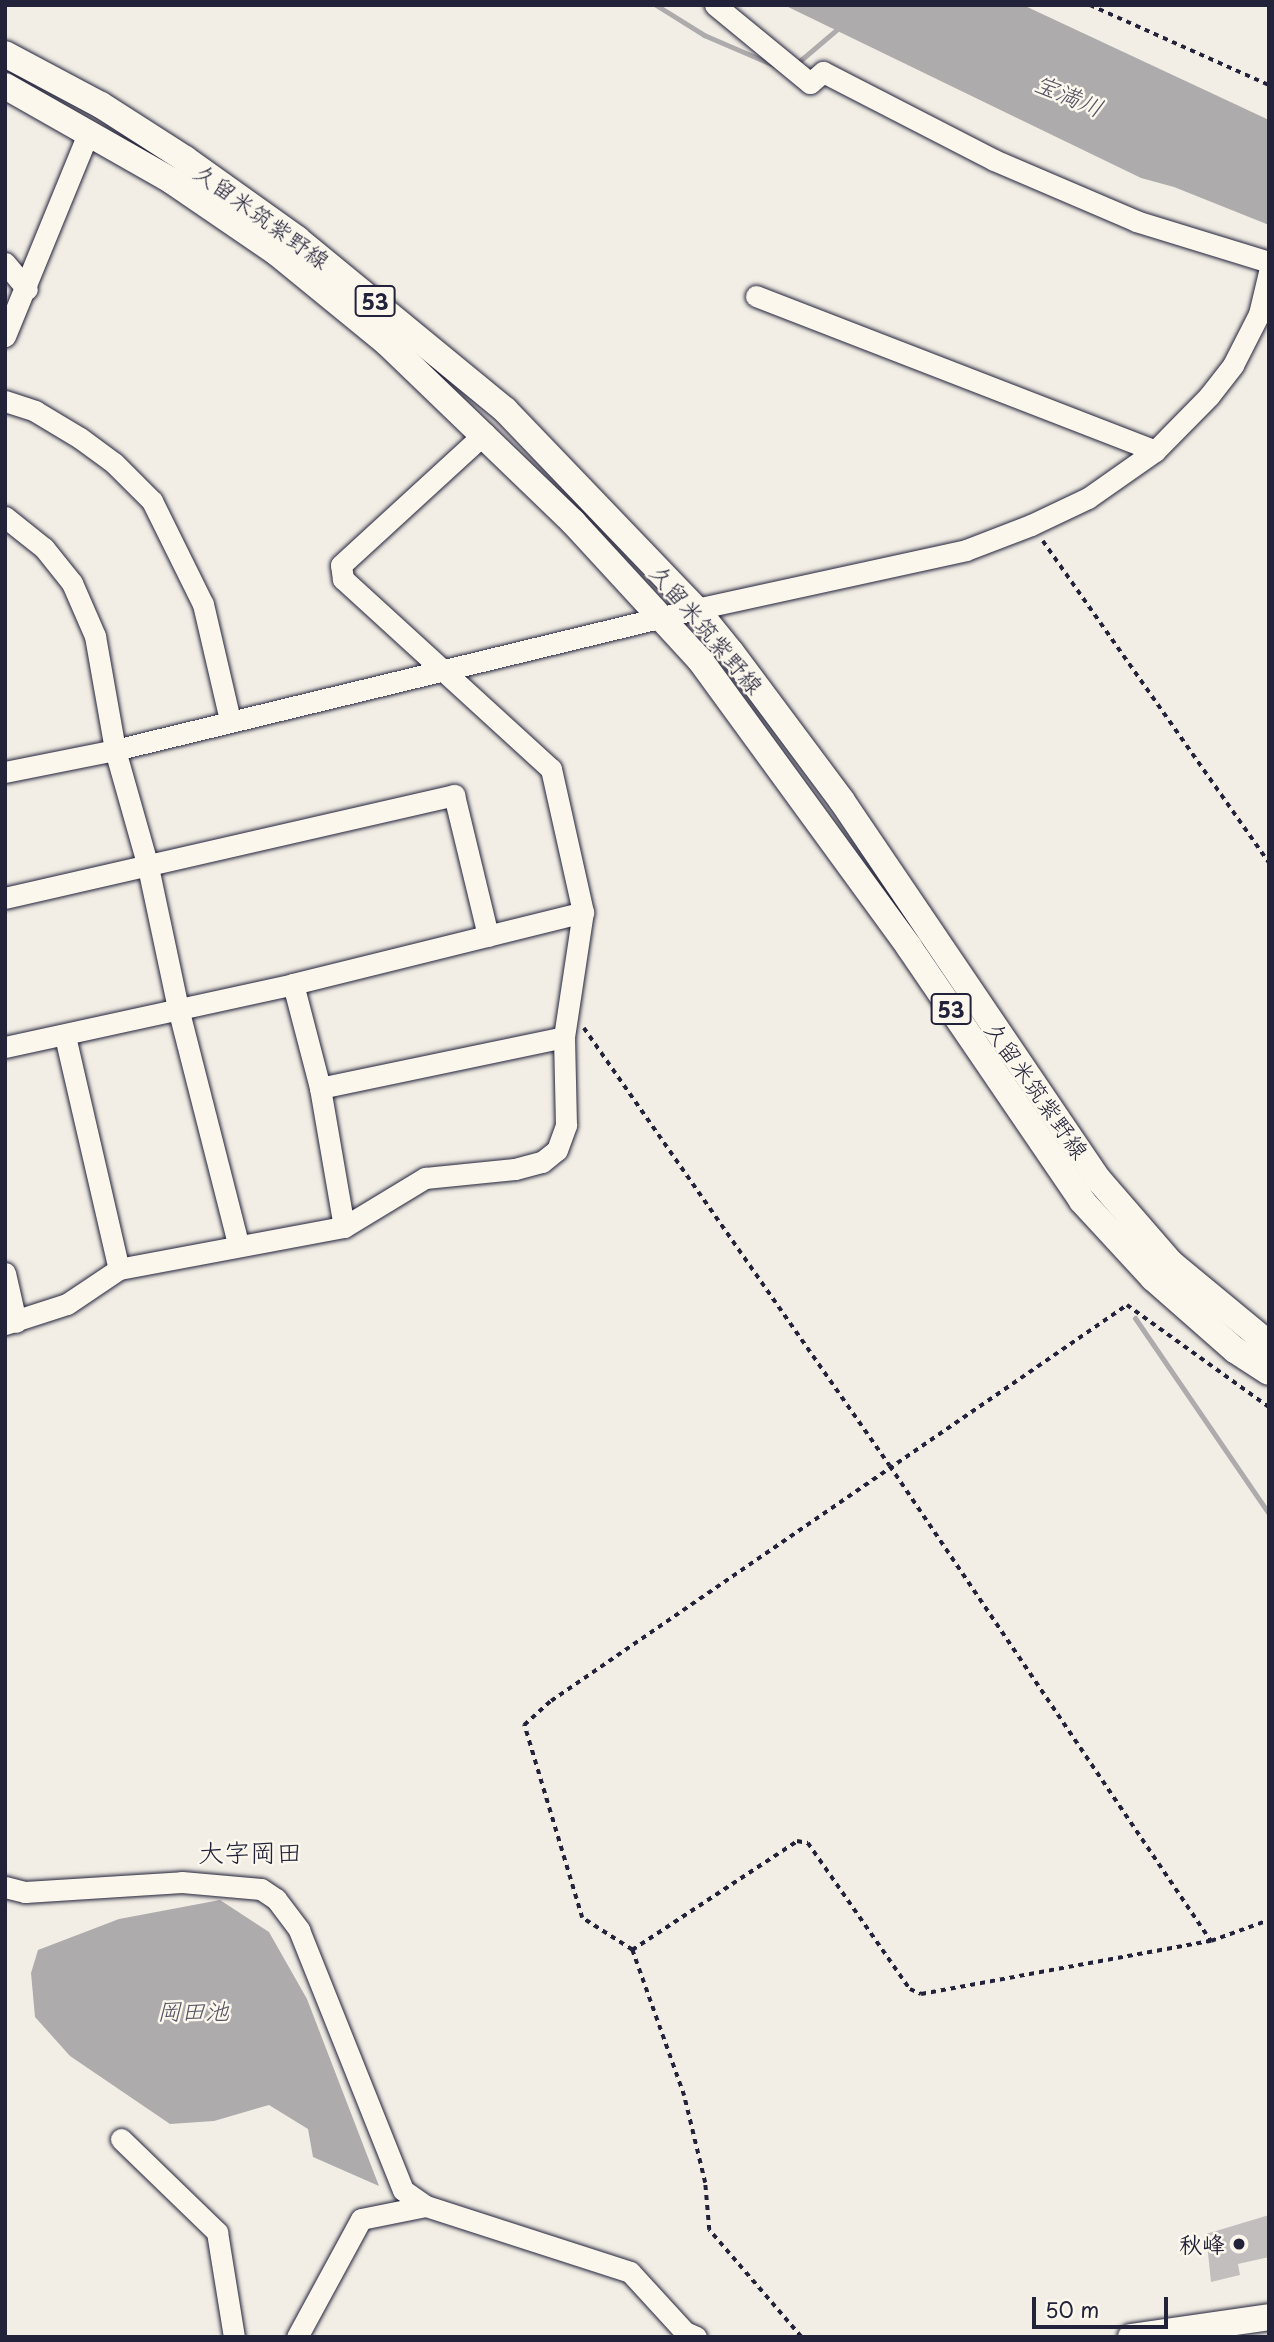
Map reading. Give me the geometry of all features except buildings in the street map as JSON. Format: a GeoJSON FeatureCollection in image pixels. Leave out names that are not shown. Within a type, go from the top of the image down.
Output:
{"type":"FeatureCollection","features":[{"type":"Feature","properties":{"kind":"main road","name":"久留米筑紫野線"},"geometry":{"type":"LineString","coordinates":[[5,54],[101,105],[307,247],[505,410],[696,609],[842,801],[1099,1180],[1171,1263],[1269,1344]]}},
{"type":"Feature","properties":{"kind":"main road","name":"久留米筑紫野線"},"geometry":{"type":"LineString","coordinates":[[5,86],[172,181],[277,253],[386,342],[485,433],[663,617],[699,660],[901,937],[1082,1201],[1153,1278],[1236,1350],[1269,1372]]}},
{"type":"Feature","properties":{"kind":"main road"},"geometry":{"type":"LineString","coordinates":[[1131,2337],[1269,2317]]}},
{"type":"Feature","properties":{"kind":"street"},"geometry":{"type":"LineString","coordinates":[[715,5],[810,83],[823,72],[994,160],[1136,220],[1269,262]]}},
{"type":"Feature","properties":{"kind":"street"},"geometry":{"type":"LineString","coordinates":[[5,336],[27,289],[88,134]]}},
{"type":"Feature","properties":{"kind":"street"},"geometry":{"type":"LineString","coordinates":[[5,263],[27,289]]}},
{"type":"Feature","properties":{"kind":"street"},"geometry":{"type":"LineString","coordinates":[[5,772],[115,750],[696,609],[966,550],[1031,525],[1088,498],[1155,450],[1233,365],[1259,314],[1269,272]]}},
{"type":"Feature","properties":{"kind":"street"},"geometry":{"type":"LineString","coordinates":[[757,296],[1155,450]]}},
{"type":"Feature","properties":{"kind":"street"},"geometry":{"type":"LineString","coordinates":[[5,401],[35,411],[80,438],[114,463],[152,502],[203,604],[230,720]]}},
{"type":"Feature","properties":{"kind":"street"},"geometry":{"type":"LineString","coordinates":[[5,1273],[10,1323],[67,1304],[119,1269],[238,1244],[344,1227],[425,1178],[515,1169],[542,1163],[557,1150],[566,1125],[564,1037],[583,912],[551,769],[343,579],[341,565],[485,433]]}},
{"type":"Feature","properties":{"kind":"street"},"geometry":{"type":"LineString","coordinates":[[5,517],[44,548],[72,583],[95,636],[115,750],[148,867],[178,1008],[238,1244]]}},
{"type":"Feature","properties":{"kind":"street"},"geometry":{"type":"LineString","coordinates":[[5,898],[454,794],[488,936]]}},
{"type":"Feature","properties":{"kind":"street"},"geometry":{"type":"LineString","coordinates":[[5,1047],[293,984],[583,912]]}},
{"type":"Feature","properties":{"kind":"street"},"geometry":{"type":"LineString","coordinates":[[293,984],[320,1088],[344,1227]]}},
{"type":"Feature","properties":{"kind":"street"},"geometry":{"type":"LineString","coordinates":[[65,1036],[119,1269]]}},
{"type":"Feature","properties":{"kind":"street"},"geometry":{"type":"LineString","coordinates":[[320,1088],[564,1037]]}},
{"type":"Feature","properties":{"kind":"street"},"geometry":{"type":"LineString","coordinates":[[5,1888],[25,1892],[182,1882],[261,1889],[276,1899],[299,1930],[403,2190],[426,2206],[630,2272],[685,2332],[696,2337]]}},
{"type":"Feature","properties":{"kind":"street"},"geometry":{"type":"LineString","coordinates":[[121,2139],[217,2232],[234,2337]]}},
{"type":"Feature","properties":{"kind":"street"},"geometry":{"type":"LineString","coordinates":[[297,2337],[361,2219],[426,2206]]}},
{"type":"Feature","properties":{"kind":"path"},"geometry":{"type":"LineString","coordinates":[[1090,5],[1269,85]]}},
{"type":"Feature","properties":{"kind":"path"},"geometry":{"type":"LineString","coordinates":[[1031,525],[1269,862]]}},
{"type":"Feature","properties":{"kind":"path"},"geometry":{"type":"LineString","coordinates":[[568,1007],[890,1466],[1211,1941]]}},
{"type":"Feature","properties":{"kind":"path"},"geometry":{"type":"LineString","coordinates":[[801,2337],[709,2231],[705,2183],[684,2096],[632,1950],[582,1917],[524,1725],[551,1701],[1127,1306],[1269,1407]]}},
{"type":"Feature","properties":{"kind":"path"},"geometry":{"type":"LineString","coordinates":[[632,1950],[797,1841],[808,1843],[910,1989],[921,1994],[1211,1941],[1269,1920]]}},
{"type":"Feature","properties":{"kind":"water","name":"宝満川"},"geometry":{"type":"Polygon","coordinates":[[[784,5],[1023,5],[1269,120],[1269,225],[1174,187],[1141,178],[784,5]]]}},
{"type":"Feature","properties":{"kind":"water","name":"岡田池"},"geometry":{"type":"Polygon","coordinates":[[[220,1900],[269,1932],[307,1999],[379,2186],[313,2157],[308,2129],[269,2105],[214,2121],[170,2124],[70,2056],[35,2017],[31,1973],[38,1950],[119,1919],[220,1900]]]}},
{"type":"Feature","properties":{"kind":"waterway"},"geometry":{"type":"LineString","coordinates":[[656,5],[704,35],[783,69]]}},
{"type":"Feature","properties":{"kind":"waterway"},"geometry":{"type":"LineString","coordinates":[[795,65],[841,26]]}},
{"type":"Feature","properties":{"kind":"waterway"},"geometry":{"type":"LineString","coordinates":[[1135,1318],[1269,1514]]}},
{"type":"Feature","properties":{"kind":"place","name":"秋峰"},"geometry":{"type":"Point","coordinates":[1239,2244]}},
{"type":"Feature","properties":{"kind":"district","name":"大字岡田"},"geometry":{"type":"Point","coordinates":[250,1852]}}]}
